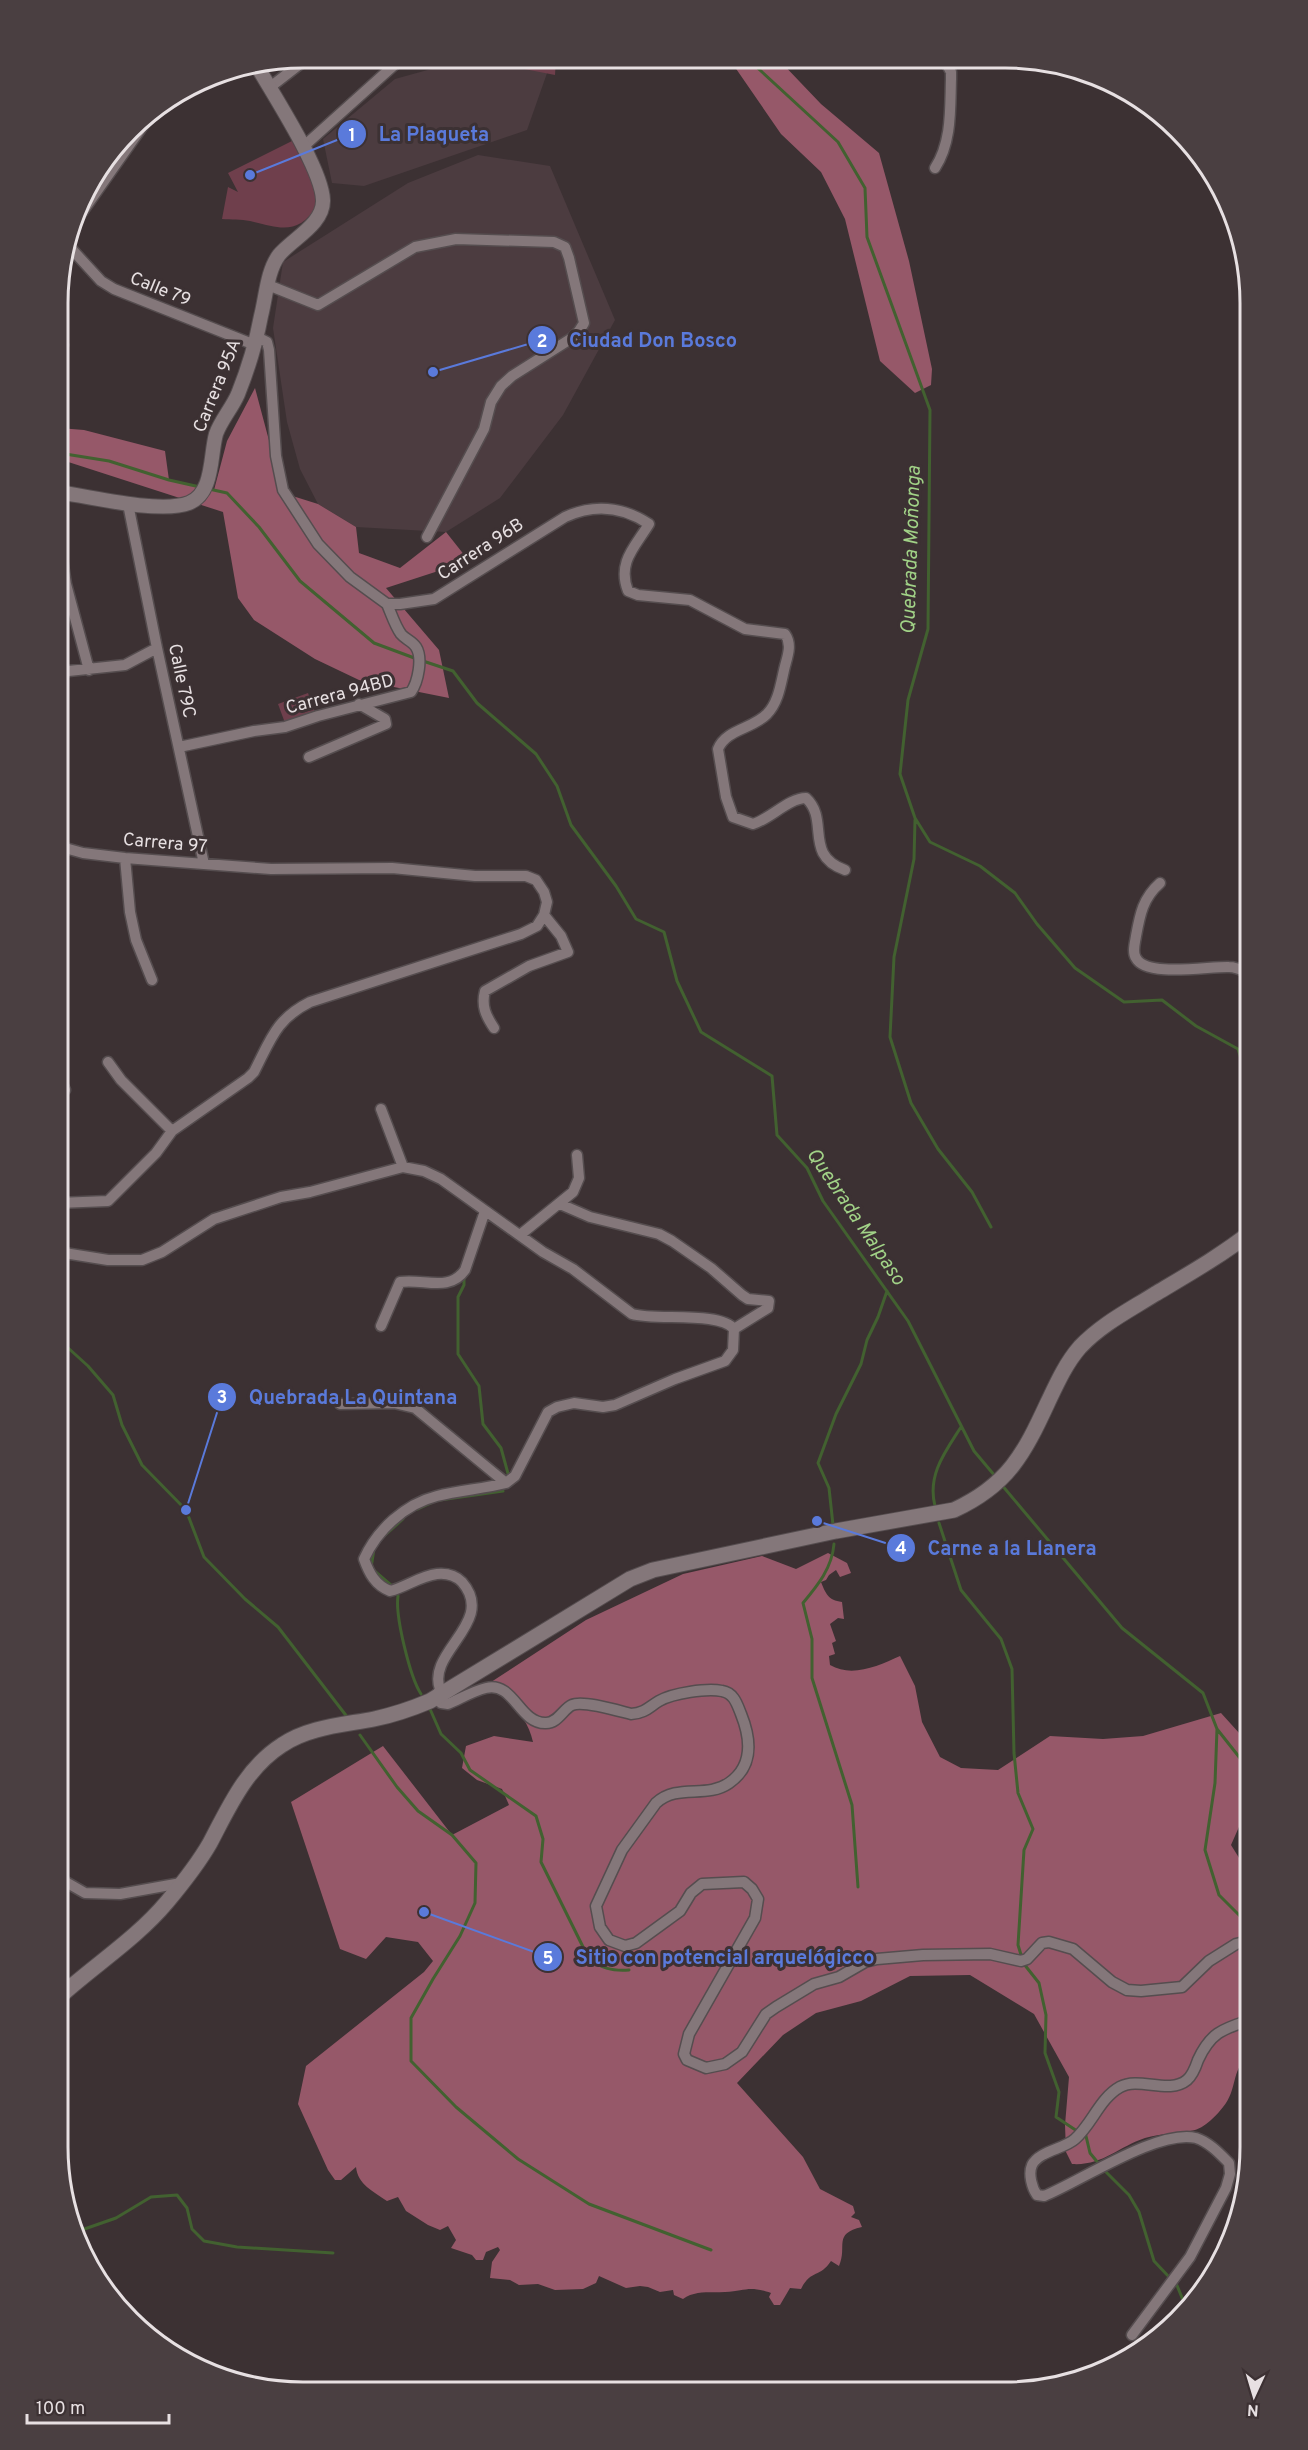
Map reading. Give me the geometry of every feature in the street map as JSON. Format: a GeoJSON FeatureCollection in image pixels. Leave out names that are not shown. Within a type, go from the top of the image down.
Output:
{"type":"FeatureCollection","features":[{"type":"Feature","properties":{"kind":"main road"},"geometry":{"type":"LineString","coordinates":[[68,1990],[143,1927],[182,1883],[209,1843],[227,1807],[245,1780],[270,1753],[282,1744],[296,1736],[314,1731],[406,1711],[436,1697],[630,1579],[653,1570],[836,1531],[954,1510],[1000,1482],[1025,1447],[1058,1381],[1080,1347],[1122,1312],[1154,1295],[1240,1239]]}},
{"type":"Feature","properties":{"kind":"street"},"geometry":{"type":"LineString","coordinates":[[269,88],[295,68]]}},
{"type":"Feature","properties":{"kind":"street"},"geometry":{"type":"LineString","coordinates":[[260,71],[303,147],[391,68]]}},
{"type":"Feature","properties":{"kind":"street"},"geometry":{"type":"LineString","coordinates":[[935,168],[944,150],[947,135],[951,80],[949,68]]}},
{"type":"Feature","properties":{"kind":"street","name":"Carrera 95A"},"geometry":{"type":"LineString","coordinates":[[68,494],[128,504],[173,506],[190,503],[203,489],[210,474],[217,432],[237,396],[256,341],[272,269],[279,255],[317,218],[323,200],[303,147]]}},
{"type":"Feature","properties":{"kind":"street"},"geometry":{"type":"LineString","coordinates":[[98,187],[118,157]]}},
{"type":"Feature","properties":{"kind":"street"},"geometry":{"type":"LineString","coordinates":[[268,285],[318,305],[415,247],[456,239],[554,242],[565,247],[584,323],[572,338],[512,376],[501,386],[490,402],[484,429],[427,537]]}},
{"type":"Feature","properties":{"kind":"street","name":"Calle 79"},"geometry":{"type":"LineString","coordinates":[[73,251],[102,282],[114,289],[256,341]]}},
{"type":"Feature","properties":{"kind":"street"},"geometry":{"type":"LineString","coordinates":[[256,341],[267,342],[269,350],[276,456],[283,490],[318,544],[350,577],[387,604]]}},
{"type":"Feature","properties":{"kind":"street","name":"Calle 79C"},"geometry":{"type":"LineString","coordinates":[[128,504],[204,864]]}},
{"type":"Feature","properties":{"kind":"street","name":"Carrera 96B"},"geometry":{"type":"LineString","coordinates":[[387,604],[434,599],[548,526],[580,510],[594,508],[631,513],[649,524],[626,561],[624,579],[628,591],[638,595],[690,600],[734,625],[745,629],[780,632],[788,639],[788,654],[776,702],[760,720],[725,738],[718,749],[726,797],[733,817],[753,824],[778,812],[794,800],[806,798],[815,811],[822,851],[826,860],[845,870]]}},
{"type":"Feature","properties":{"kind":"street"},"geometry":{"type":"LineString","coordinates":[[68,591],[89,670]]}},
{"type":"Feature","properties":{"kind":"street","name":"Carrera 94BD"},"geometry":{"type":"LineString","coordinates":[[179,747],[254,731],[285,727],[359,704],[411,692],[414,688],[419,662],[418,652],[416,647],[401,634],[387,604]]}},
{"type":"Feature","properties":{"kind":"street"},"geometry":{"type":"LineString","coordinates":[[68,671],[125,665],[157,648]]}},
{"type":"Feature","properties":{"kind":"street"},"geometry":{"type":"LineString","coordinates":[[309,757],[386,724],[385,719],[359,704]]}},
{"type":"Feature","properties":{"kind":"street","name":"Carrera 97"},"geometry":{"type":"LineString","coordinates":[[68,849],[125,858],[271,869],[392,868],[475,876],[526,876],[536,880],[544,892],[547,902],[544,915]]}},
{"type":"Feature","properties":{"kind":"street"},"geometry":{"type":"LineString","coordinates":[[125,858],[130,912],[136,940],[152,980]]}},
{"type":"Feature","properties":{"kind":"street"},"geometry":{"type":"LineString","coordinates":[[1160,883],[1149,893],[1143,904],[1134,948],[1134,957],[1138,962],[1170,970],[1230,967],[1240,970]]}},
{"type":"Feature","properties":{"kind":"street"},"geometry":{"type":"LineString","coordinates":[[68,1203],[108,1201],[156,1153],[172,1131],[255,1072],[281,1022],[294,1010],[310,1002],[521,934],[537,926],[544,915],[561,936],[568,950],[567,953],[529,966],[485,991],[483,1007],[494,1028]]}},
{"type":"Feature","properties":{"kind":"street"},"geometry":{"type":"LineString","coordinates":[[108,1062],[121,1080],[172,1131]]}},
{"type":"Feature","properties":{"kind":"street"},"geometry":{"type":"LineString","coordinates":[[381,1109],[403,1167]]}},
{"type":"Feature","properties":{"kind":"street"},"geometry":{"type":"LineString","coordinates":[[519,1235],[560,1204],[576,1186],[579,1178],[577,1155]]}},
{"type":"Feature","properties":{"kind":"street"},"geometry":{"type":"LineString","coordinates":[[68,1254],[108,1260],[142,1260],[162,1252],[214,1219],[281,1197],[310,1192],[403,1167],[424,1171],[441,1179],[519,1235],[573,1269],[632,1314],[643,1317],[709,1319],[727,1323],[734,1329]]}},
{"type":"Feature","properties":{"kind":"street"},"geometry":{"type":"LineString","coordinates":[[560,1204],[590,1217],[659,1234],[711,1268],[748,1299],[769,1301],[768,1308],[734,1329]]}},
{"type":"Feature","properties":{"kind":"street"},"geometry":{"type":"LineString","coordinates":[[381,1326],[400,1282],[444,1284],[460,1278],[465,1270],[485,1211]]}},
{"type":"Feature","properties":{"kind":"street"},"geometry":{"type":"LineString","coordinates":[[734,1329],[733,1350],[724,1361],[615,1405],[603,1407],[574,1403],[548,1412],[515,1476],[506,1484],[435,1496],[418,1502],[377,1536],[364,1559],[367,1568],[380,1587],[390,1591],[434,1575],[451,1574],[460,1580],[470,1592],[472,1609],[458,1639],[440,1668],[437,1680],[440,1689],[436,1697],[441,1703],[447,1704],[487,1687],[500,1689],[508,1693],[525,1714],[544,1723],[552,1722],[569,1708],[578,1704],[640,1714],[657,1702],[678,1694],[715,1690],[724,1691],[733,1697],[748,1733],[750,1747],[746,1764],[738,1776],[727,1785],[714,1790],[674,1792],[664,1796],[656,1803],[622,1851],[596,1906],[600,1927],[609,1940],[625,1946],[636,1943],[680,1911],[691,1893],[702,1884],[744,1882],[758,1899],[755,1918],[689,2034],[684,2054],[687,2060],[706,2068],[725,2064],[742,2052],[766,2014],[776,2007],[814,1984],[839,1977],[865,1962],[877,1959],[923,1955],[990,1954],[1021,1961],[1027,1959],[1042,1943],[1049,1942],[1073,1949],[1112,1982],[1127,1990],[1141,1991],[1182,1987],[1209,1961],[1240,1943]]}},
{"type":"Feature","properties":{"kind":"street"},"geometry":{"type":"LineString","coordinates":[[339,1404],[394,1403],[414,1408],[506,1484]]}},
{"type":"Feature","properties":{"kind":"street"},"geometry":{"type":"LineString","coordinates":[[70,1885],[85,1893],[120,1894],[182,1883]]}},
{"type":"Feature","properties":{"kind":"street"},"geometry":{"type":"LineString","coordinates":[[1132,2335],[1190,2258],[1226,2188],[1230,2174],[1229,2163],[1217,2151],[1198,2139],[1172,2140],[1149,2146],[1044,2196],[1037,2195],[1033,2189],[1031,2166],[1036,2159],[1074,2140],[1093,2120],[1107,2097],[1120,2086],[1179,2084],[1187,2080],[1205,2045],[1215,2034],[1240,2024]]}},
{"type":"Feature","properties":{"kind":"shaded area"},"geometry":{"type":"Polygon","coordinates":[[[435,68],[549,68],[527,130],[364,186],[332,183],[323,139],[395,79],[435,68]]]}},
{"type":"Feature","properties":{"kind":"shaded area"},"geometry":{"type":"Polygon","coordinates":[[[519,68],[555,68],[555,75],[519,68]]]}},
{"type":"Feature","properties":{"kind":"shaded area"},"geometry":{"type":"Polygon","coordinates":[[[736,68],[787,68],[821,104],[879,153],[909,261],[932,369],[931,385],[915,393],[880,361],[845,219],[821,172],[781,134],[736,68]]]}},
{"type":"Feature","properties":{"kind":"shaded area"},"geometry":{"type":"Polygon","coordinates":[[[292,141],[312,181],[317,206],[310,216],[295,226],[287,227],[270,226],[247,220],[222,219],[228,187],[238,192],[228,173],[292,141]]]}},
{"type":"Feature","properties":{"kind":"shaded area"},"geometry":{"type":"Polygon","coordinates":[[[478,155],[550,166],[615,320],[563,415],[500,498],[446,532],[356,527],[318,504],[300,469],[287,422],[273,328],[283,262],[408,183],[478,155]]]}},
{"type":"Feature","properties":{"kind":"shaded area"},"geometry":{"type":"Polygon","coordinates":[[[255,388],[283,493],[318,504],[356,527],[359,553],[400,568],[446,532],[469,561],[386,588],[439,650],[449,698],[359,680],[315,659],[254,620],[238,598],[223,512],[68,462],[68,429],[84,430],[165,451],[169,480],[214,490],[227,441],[255,388]]]}},
{"type":"Feature","properties":{"kind":"shaded area"},"geometry":{"type":"Polygon","coordinates":[[[308,693],[315,712],[285,723],[278,704],[308,693]]]}},
{"type":"Feature","properties":{"kind":"shaded area"},"geometry":{"type":"Polygon","coordinates":[[[828,1553],[847,1563],[851,1573],[840,1577],[836,1570],[821,1582],[828,1596],[842,1602],[844,1619],[838,1618],[830,1624],[836,1641],[832,1643],[835,1654],[829,1656],[830,1665],[838,1669],[856,1671],[874,1667],[900,1656],[915,1686],[922,1722],[940,1757],[961,1768],[998,1770],[1050,1736],[1103,1739],[1143,1736],[1221,1713],[1240,1734],[1240,1825],[1231,1845],[1240,1859],[1240,2065],[1229,2097],[1216,2115],[1204,2126],[1195,2130],[1145,2138],[1101,2159],[1083,2164],[1072,2164],[1066,2152],[1065,2125],[1069,2077],[1034,2014],[970,1975],[910,1976],[861,2001],[816,2013],[783,2035],[737,2083],[803,2157],[820,2189],[853,2206],[855,2213],[851,2217],[859,2220],[862,2227],[847,2233],[844,2237],[839,2266],[831,2261],[823,2270],[808,2279],[801,2289],[790,2288],[780,2305],[774,2305],[769,2297],[771,2293],[757,2289],[698,2293],[683,2299],[674,2295],[673,2290],[660,2292],[640,2286],[626,2288],[599,2276],[596,2283],[583,2289],[555,2290],[538,2284],[519,2285],[510,2280],[490,2278],[492,2262],[500,2250],[498,2247],[486,2252],[483,2260],[476,2260],[472,2255],[451,2248],[456,2240],[448,2226],[440,2230],[428,2225],[406,2211],[398,2197],[387,2201],[363,2183],[356,2167],[341,2180],[335,2180],[328,2170],[298,2104],[306,2066],[424,1972],[433,1961],[418,1942],[386,1937],[366,1959],[340,1949],[291,1802],[383,1746],[452,1835],[509,1805],[502,1789],[477,1780],[462,1768],[466,1746],[494,1736],[533,1742],[521,1716],[488,1684],[586,1620],[683,1574],[762,1556],[796,1569],[828,1553]]]}},
{"type":"Feature","properties":{"kind":"waterway","name":"Quebrada Moñonga"},"geometry":{"type":"LineString","coordinates":[[758,68],[838,142],[865,188],[867,237],[930,410],[928,629],[908,700],[900,774],[915,818],[930,842],[980,866],[1015,893],[1037,924],[1075,968],[1124,1002],[1162,1000],[1196,1026],[1238,1049],[1240,1055]]}},
{"type":"Feature","properties":{"kind":"waterway","name":"Quebrada Malpaso"},"geometry":{"type":"LineString","coordinates":[[68,454],[109,461],[200,487]]}},
{"type":"Feature","properties":{"kind":"waterway","name":"Quebrada Malpaso"},"geometry":{"type":"LineString","coordinates":[[209,489],[227,493],[259,527],[300,581],[374,643],[417,659]]}},
{"type":"Feature","properties":{"kind":"waterway","name":"Quebrada Malpaso"},"geometry":{"type":"LineString","coordinates":[[423,661],[453,671],[477,703],[536,754],[557,786],[571,825],[616,886],[636,919],[664,932],[677,981],[701,1032],[772,1076],[777,1135],[807,1168],[823,1201],[908,1321],[974,1451],[995,1476]]}},
{"type":"Feature","properties":{"kind":"waterway"},"geometry":{"type":"LineString","coordinates":[[915,820],[914,859],[894,957],[890,1037],[911,1103],[938,1149],[972,1192],[991,1227]]}},
{"type":"Feature","properties":{"kind":"waterway"},"geometry":{"type":"LineString","coordinates":[[464,1277],[464,1285],[458,1297],[458,1354],[479,1386],[483,1424],[501,1448],[509,1477]]}},
{"type":"Feature","properties":{"kind":"waterway"},"geometry":{"type":"LineString","coordinates":[[833,1525],[829,1488],[818,1463],[836,1414],[861,1364],[867,1340],[887,1291]]}},
{"type":"Feature","properties":{"kind":"waterway"},"geometry":{"type":"LineString","coordinates":[[68,1348],[88,1366],[113,1395],[122,1425],[142,1465],[186,1510],[204,1557],[245,1599],[278,1627],[348,1718]]}},
{"type":"Feature","properties":{"kind":"waterway"},"geometry":{"type":"LineString","coordinates":[[935,1506],[933,1495],[935,1474],[961,1427]]}},
{"type":"Feature","properties":{"kind":"waterway","name":"Quebrada Malpaso"},"geometry":{"type":"LineString","coordinates":[[1001,1484],[1122,1628],[1203,1693],[1217,1729],[1215,1783],[1205,1850],[1219,1895],[1240,1916]]}},
{"type":"Feature","properties":{"kind":"waterway"},"geometry":{"type":"LineString","coordinates":[[440,1500],[503,1491]]}},
{"type":"Feature","properties":{"kind":"waterway"},"geometry":{"type":"LineString","coordinates":[[418,1509],[431,1503]]}},
{"type":"Feature","properties":{"kind":"waterway"},"geometry":{"type":"LineString","coordinates":[[383,1537],[403,1519]]}},
{"type":"Feature","properties":{"kind":"waterway"},"geometry":{"type":"LineString","coordinates":[[939,1523],[961,1590],[1001,1639],[1012,1669],[1014,1753],[1018,1793],[1033,1829],[1024,1850],[1018,1945],[1022,1958]]}},
{"type":"Feature","properties":{"kind":"waterway"},"geometry":{"type":"LineString","coordinates":[[834,1544],[827,1568],[819,1583],[803,1603],[812,1639],[812,1678],[852,1805],[858,1887]]}},
{"type":"Feature","properties":{"kind":"waterway"},"geometry":{"type":"LineString","coordinates":[[374,1549],[371,1568],[392,1586]]}},
{"type":"Feature","properties":{"kind":"waterway"},"geometry":{"type":"LineString","coordinates":[[398,1596],[404,1646],[412,1674],[421,1694]]}},
{"type":"Feature","properties":{"kind":"waterway"},"geometry":{"type":"LineString","coordinates":[[430,1709],[441,1734],[461,1753],[470,1770],[536,1816],[543,1839],[541,1862],[588,1957],[607,1968],[629,1970]]}},
{"type":"Feature","properties":{"kind":"waterway"},"geometry":{"type":"LineString","coordinates":[[1217,1729],[1240,1758]]}},
{"type":"Feature","properties":{"kind":"waterway"},"geometry":{"type":"LineString","coordinates":[[360,1735],[397,1787],[418,1811],[452,1835],[476,1863],[475,1903],[460,1936],[411,2018],[411,2061],[456,2107],[518,2159],[589,2204],[711,2250]]}},
{"type":"Feature","properties":{"kind":"waterway"},"geometry":{"type":"LineString","coordinates":[[1024,1964],[1039,1983],[1046,2015],[1045,2053],[1059,2092],[1056,2117],[1077,2131]]}},
{"type":"Feature","properties":{"kind":"waterway"},"geometry":{"type":"LineString","coordinates":[[1086,2136],[1090,2153],[1099,2164]]}},
{"type":"Feature","properties":{"kind":"waterway"},"geometry":{"type":"LineString","coordinates":[[1104,2170],[1129,2195],[1139,2212],[1154,2261],[1170,2278]]}},
{"type":"Feature","properties":{"kind":"waterway"},"geometry":{"type":"LineString","coordinates":[[82,2230],[116,2218],[151,2197],[177,2195],[187,2208],[192,2229],[204,2241],[237,2247],[333,2253]]}},
{"type":"Feature","properties":{"kind":"waterway"},"geometry":{"type":"LineString","coordinates":[[1176,2283],[1183,2301]]}},
{"type":"Feature","properties":{"kind":"place","name":"La Plaqueta"},"geometry":{"type":"Point","coordinates":[250,175]}},
{"type":"Feature","properties":{"kind":"place","name":"Ciudad Don Bosco"},"geometry":{"type":"Point","coordinates":[433,372]}},
{"type":"Feature","properties":{"kind":"place","name":"Quebrada La Quintana"},"geometry":{"type":"Point","coordinates":[186,1510]}},
{"type":"Feature","properties":{"kind":"place","name":"Carne a la Llanera"},"geometry":{"type":"Point","coordinates":[817,1521]}},
{"type":"Feature","properties":{"kind":"place","name":"Sitio con potencial arquelógicco"},"geometry":{"type":"Point","coordinates":[424,1912]}}]}
